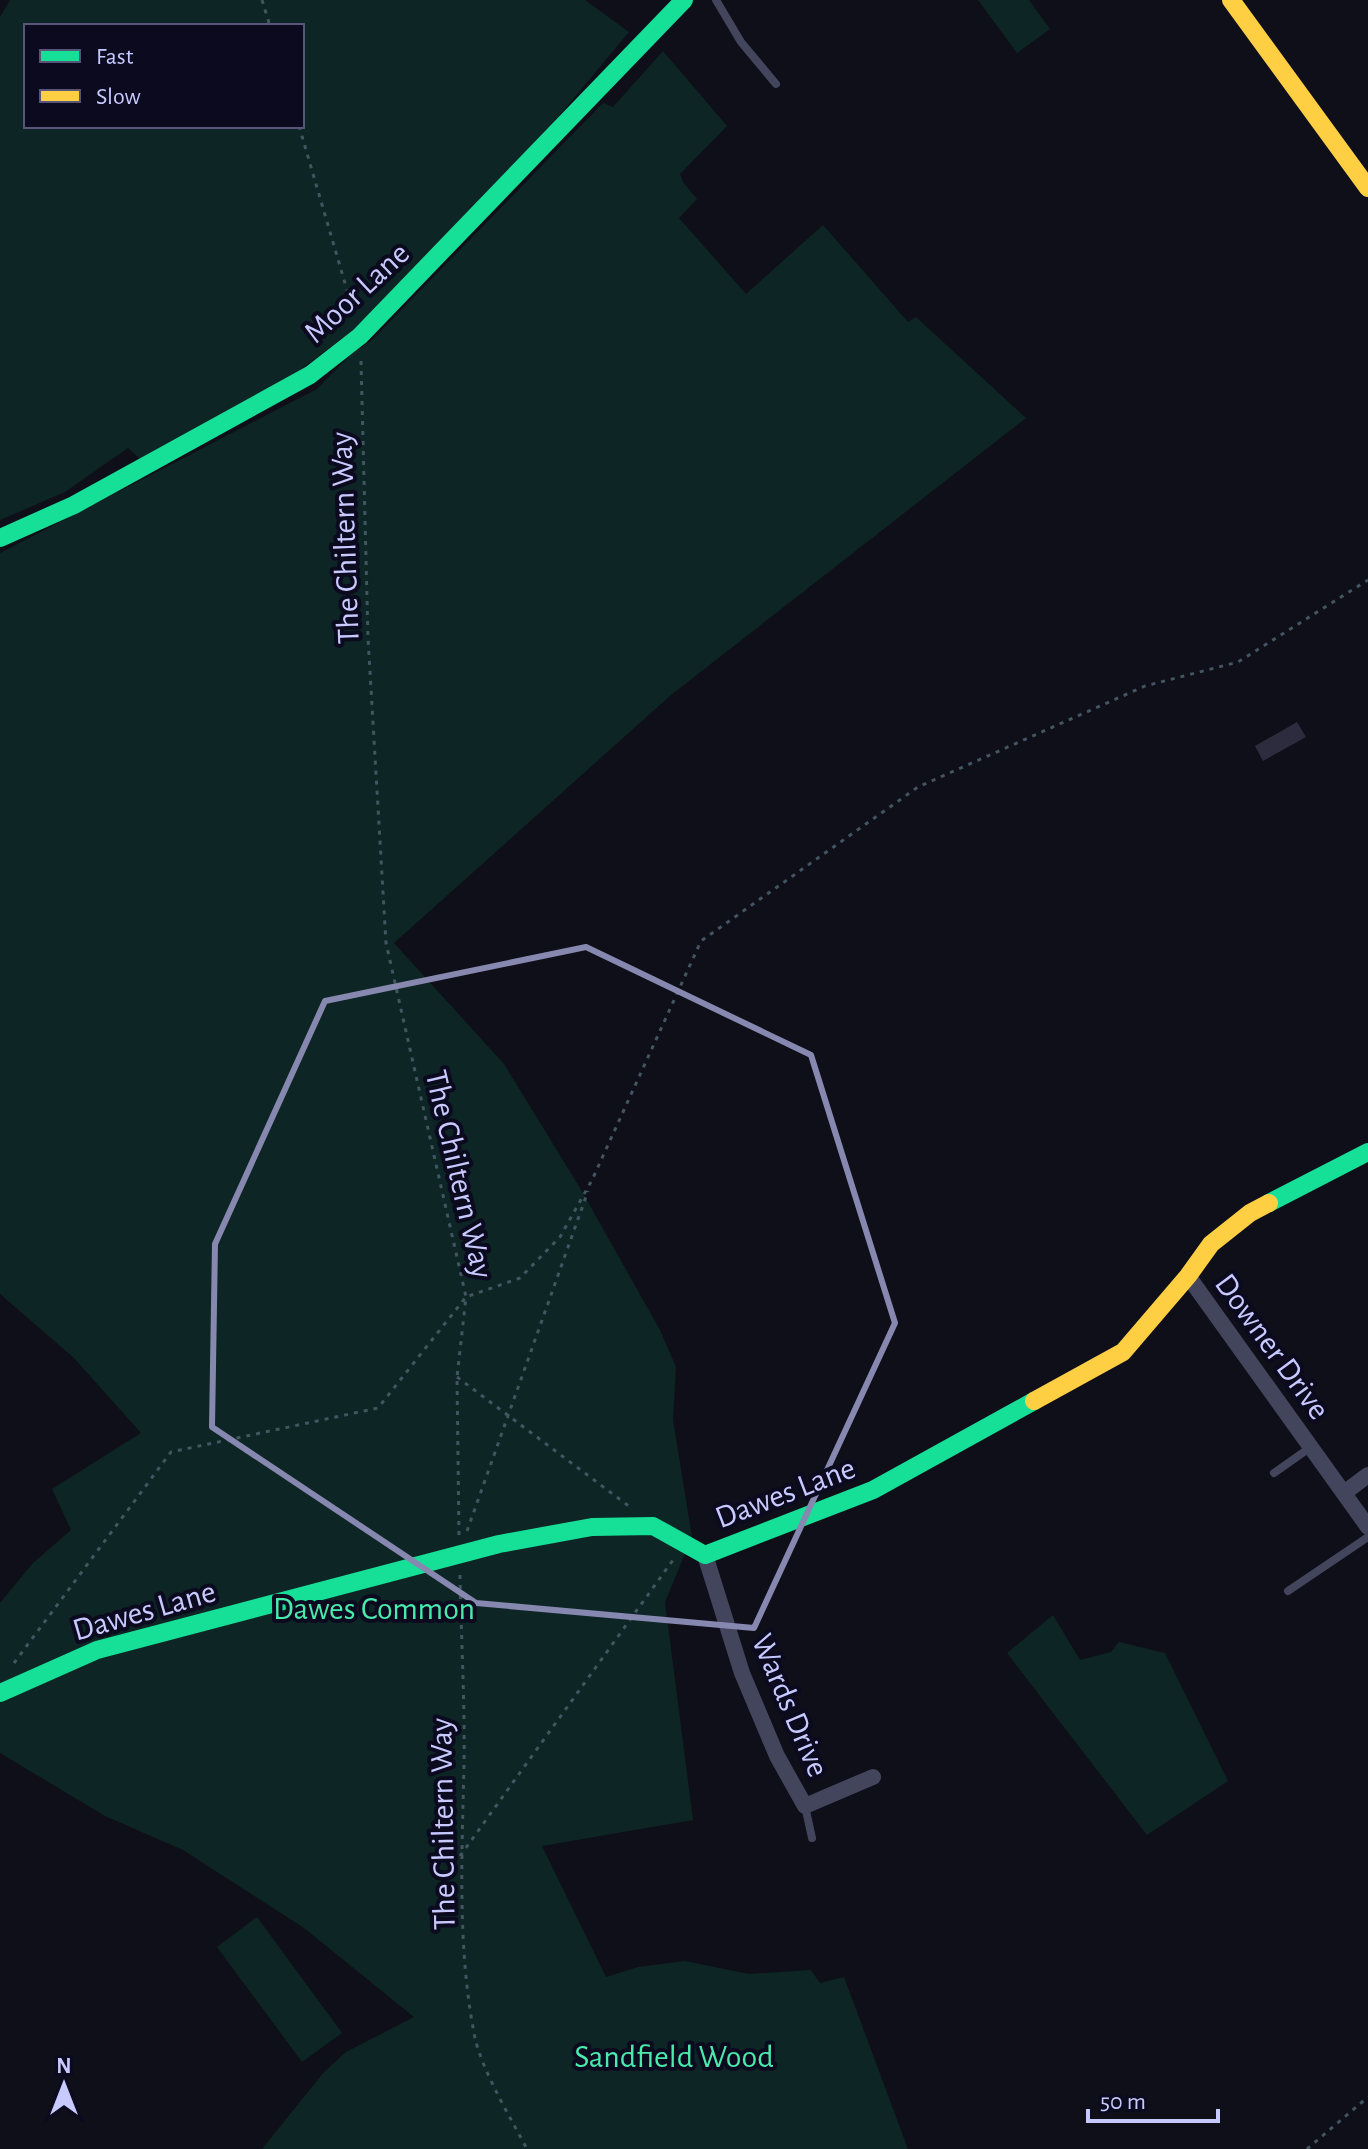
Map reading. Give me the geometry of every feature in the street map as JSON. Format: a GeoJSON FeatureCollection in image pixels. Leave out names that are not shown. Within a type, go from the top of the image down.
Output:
{"type":"FeatureCollection","features":[{"type":"Feature","properties":{"kind":"street","name":"Moor Lane"},"geometry":{"type":"LineString","coordinates":[[0,538],[74,505],[310,375],[360,336],[684,0]]}},
{"type":"Feature","properties":{"kind":"street"},"geometry":{"type":"LineString","coordinates":[[1231,0],[1368,188]]}},
{"type":"Feature","properties":{"kind":"street","name":"Dawes Lane"},"geometry":{"type":"LineString","coordinates":[[0,1693],[97,1650],[499,1544],[592,1527],[653,1526],[705,1555],[873,1490],[1123,1352],[1211,1244],[1250,1213],[1368,1152]]}},
{"type":"Feature","properties":{"kind":"street","name":"Downer Drive"},"geometry":{"type":"LineString","coordinates":[[1188,1276],[1368,1527]]}},
{"type":"Feature","properties":{"kind":"street"},"geometry":{"type":"LineString","coordinates":[[1344,1493],[1368,1475]]}},
{"type":"Feature","properties":{"kind":"street","name":"Wards Drive"},"geometry":{"type":"LineString","coordinates":[[705,1555],[742,1673],[777,1756],[805,1806],[873,1777]]}},
{"type":"Feature","properties":{"kind":"lane"},"geometry":{"type":"LineString","coordinates":[[716,0],[741,42],[776,84]]}},
{"type":"Feature","properties":{"kind":"lane"},"geometry":{"type":"LineString","coordinates":[[1274,1473],[1311,1447]]}},
{"type":"Feature","properties":{"kind":"lane"},"geometry":{"type":"LineString","coordinates":[[1288,1591],[1368,1537]]}},
{"type":"Feature","properties":{"kind":"lane"},"geometry":{"type":"LineString","coordinates":[[805,1806],[812,1838]]}},
{"type":"Feature","properties":{"kind":"path"},"geometry":{"type":"LineString","coordinates":[[262,0],[269,24]]}},
{"type":"Feature","properties":{"kind":"path"},"geometry":{"type":"LineString","coordinates":[[300,128],[354,316]]}},
{"type":"Feature","properties":{"kind":"path","name":"The Chiltern Way"},"geometry":{"type":"LineString","coordinates":[[361,362],[368,638],[386,943],[466,1297],[457,1377],[464,1762],[460,1856],[468,1980],[476,2041],[501,2100],[527,2149]]}},
{"type":"Feature","properties":{"kind":"path"},"geometry":{"type":"LineString","coordinates":[[10,1670],[171,1452],[378,1408],[466,1297],[520,1278],[560,1237],[592,1180],[701,941],[918,787],[1145,686],[1238,662],[1368,580]]}},
{"type":"Feature","properties":{"kind":"path"},"geometry":{"type":"LineString","coordinates":[[459,1554],[592,1180]]}},
{"type":"Feature","properties":{"kind":"path"},"geometry":{"type":"LineString","coordinates":[[457,1377],[629,1507]]}},
{"type":"Feature","properties":{"kind":"path"},"geometry":{"type":"LineString","coordinates":[[460,1856],[685,1544]]}},
{"type":"Feature","properties":{"kind":"path"},"geometry":{"type":"LineString","coordinates":[[1307,2149],[1368,2097]]}},
{"type":"Feature","properties":{"kind":"highlighted area"},"geometry":{"type":"Polygon","coordinates":[[[586,947],[811,1055],[895,1323],[754,1628],[476,1603],[212,1427],[215,1244],[325,1001],[586,947]]]}},
{"type":"Feature","properties":{"kind":"green space"},"geometry":{"type":"Polygon","coordinates":[[[10,0],[585,0],[629,32],[508,177],[365,321],[279,386],[140,459],[128,448],[65,492],[0,520],[0,17],[10,0]]]}},
{"type":"Feature","properties":{"kind":"green space"},"geometry":{"type":"Polygon","coordinates":[[[978,0],[1029,0],[1050,29],[1017,53],[978,0]]]}},
{"type":"Feature","properties":{"kind":"green space"},"geometry":{"type":"Polygon","coordinates":[[[663,51],[727,126],[680,174],[697,199],[679,218],[746,294],[823,225],[908,322],[916,317],[1026,418],[671,695],[394,943],[504,1064],[580,1188],[660,1330],[676,1367],[673,1420],[692,1537],[665,1602],[693,1820],[542,1846],[606,1977],[638,1967],[685,1961],[749,1974],[811,1970],[820,1983],[844,1977],[908,2149],[262,2149],[324,2072],[346,2052],[414,2017],[304,1928],[183,1850],[105,1816],[0,1753],[0,1603],[32,1564],[71,1530],[52,1489],[141,1433],[74,1358],[0,1294],[0,553],[317,389],[351,354],[371,341],[603,103],[613,107],[663,51]]]}},
{"type":"Feature","properties":{"kind":"green space"},"geometry":{"type":"Polygon","coordinates":[[[1053,1615],[1080,1660],[1111,1652],[1119,1642],[1165,1653],[1228,1781],[1147,1835],[1007,1653],[1053,1615]]]}},
{"type":"Feature","properties":{"kind":"green space"},"geometry":{"type":"Polygon","coordinates":[[[257,1917],[342,2033],[302,2062],[217,1947],[257,1917]]]}},
{"type":"Feature","properties":{"kind":"building"},"geometry":{"type":"Polygon","coordinates":[[[1297,722],[1306,737],[1263,761],[1255,746],[1297,722]]]}},
{"type":"Feature","properties":{"kind":"traffic: fast"},"geometry":{"type":"LineString","coordinates":[[0,538],[74,505],[310,375],[360,336],[684,0]]}},
{"type":"Feature","properties":{"kind":"traffic: fast"},"geometry":{"type":"LineString","coordinates":[[1269,1203],[1368,1152]]}},
{"type":"Feature","properties":{"kind":"traffic: fast"},"geometry":{"type":"LineString","coordinates":[[0,1693],[97,1650],[499,1544],[592,1527],[653,1526],[705,1555],[873,1490],[1034,1401]]}},
{"type":"Feature","properties":{"kind":"traffic: slow"},"geometry":{"type":"LineString","coordinates":[[1231,0],[1368,188]]}},
{"type":"Feature","properties":{"kind":"traffic: slow"},"geometry":{"type":"LineString","coordinates":[[1034,1401],[1123,1352],[1211,1244],[1250,1213],[1269,1203]]}},
{"type":"Feature","properties":{"kind":"park label","name":"Dawes Common"},"geometry":{"type":"Point","coordinates":[374,1608]}},
{"type":"Feature","properties":{"kind":"park label","name":"Sandfield Wood"},"geometry":{"type":"Point","coordinates":[674,2056]}}]}
